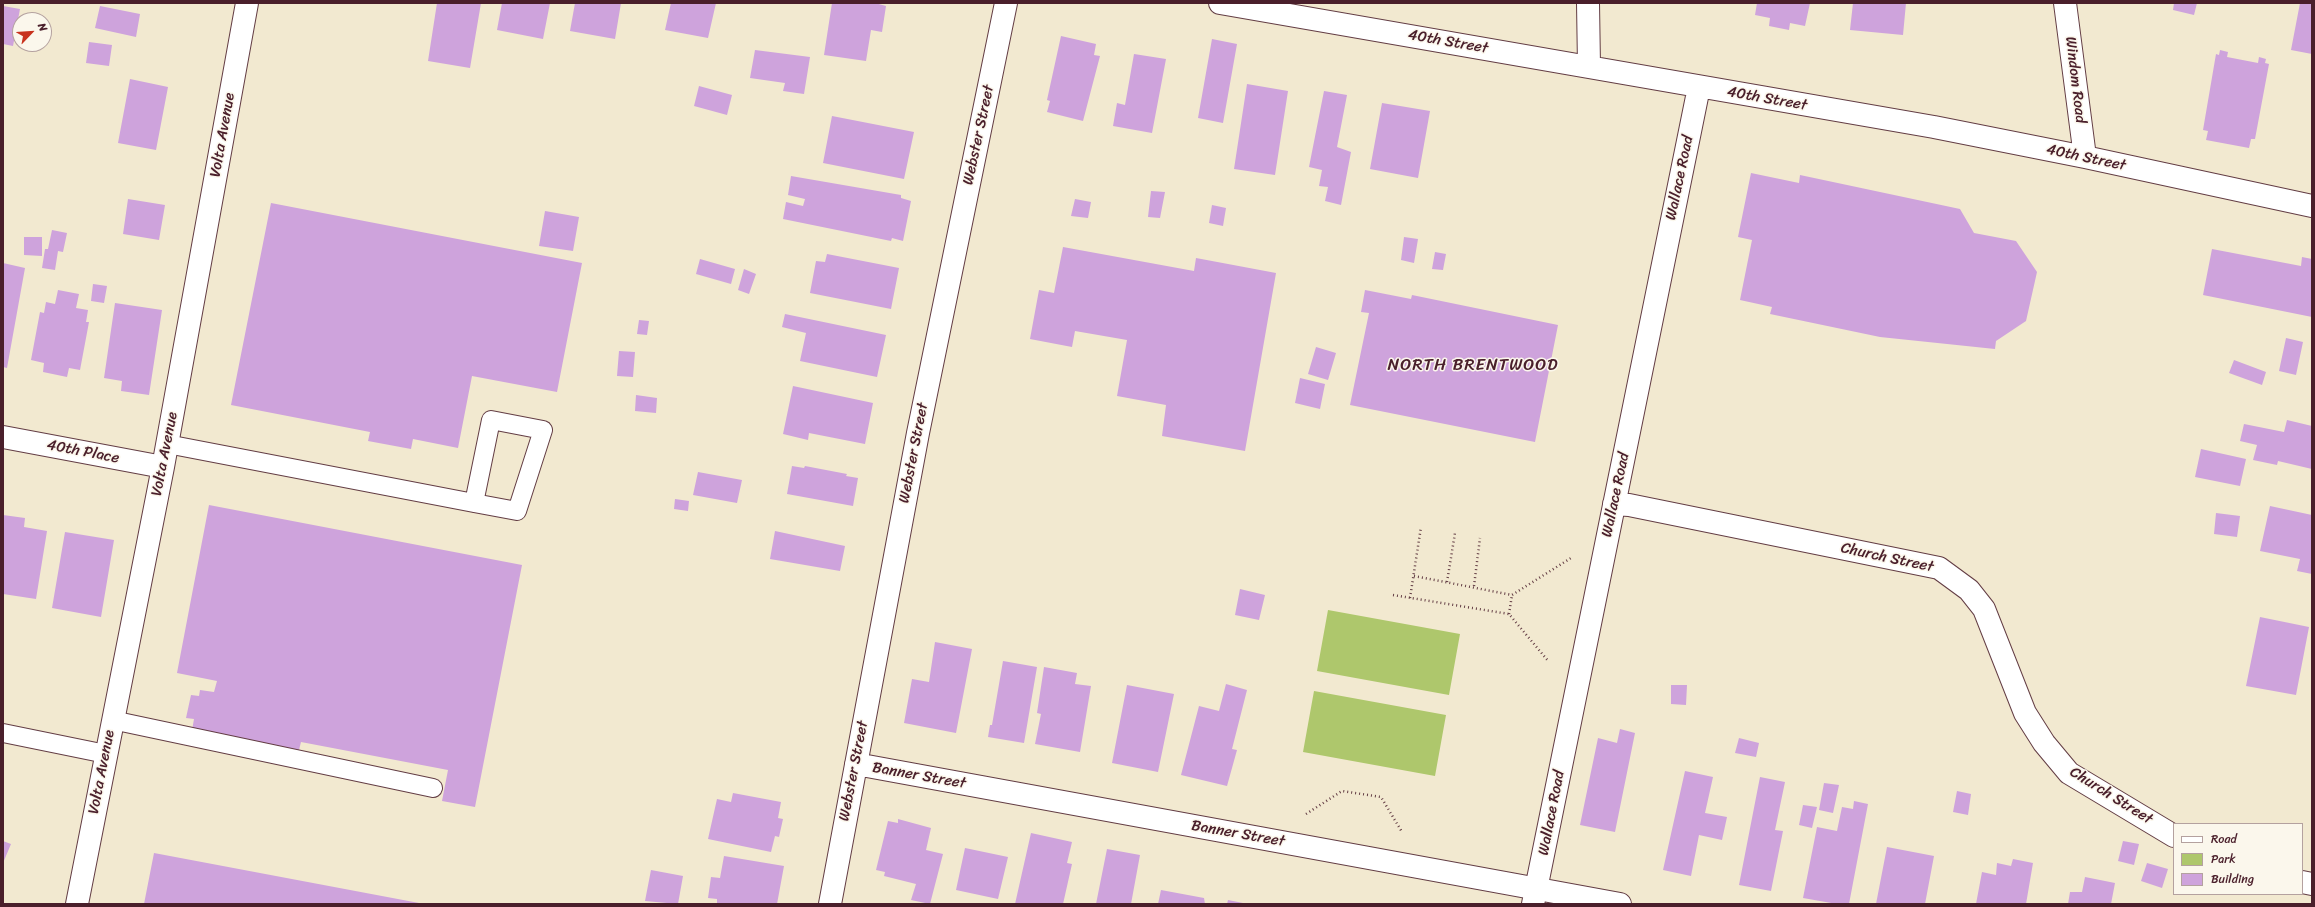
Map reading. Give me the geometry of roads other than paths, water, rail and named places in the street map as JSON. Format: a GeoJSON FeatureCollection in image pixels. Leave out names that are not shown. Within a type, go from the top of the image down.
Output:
{"type":"FeatureCollection","features":[{"type":"Feature","properties":{"kind":"street","name":"Volta Avenue"},"geometry":{"type":"LineString","coordinates":[[77,904],[163,467],[247,3]]}},
{"type":"Feature","properties":{"kind":"street","name":"Webster Street"},"geometry":{"type":"LineString","coordinates":[[830,904],[918,433],[1006,3]]}},
{"type":"Feature","properties":{"kind":"street","name":"40th Street"},"geometry":{"type":"LineString","coordinates":[[1220,3],[1934,127],[2085,157],[2312,206]]}},
{"type":"Feature","properties":{"kind":"street"},"geometry":{"type":"LineString","coordinates":[[1588,3],[1589,66]]}},
{"type":"Feature","properties":{"kind":"street","name":"Windom Road"},"geometry":{"type":"LineString","coordinates":[[2065,3],[2085,157]]}},
{"type":"Feature","properties":{"kind":"street","name":"Wallace Road"},"geometry":{"type":"LineString","coordinates":[[1535,896],[1698,87]]}},
{"type":"Feature","properties":{"kind":"street","name":"40th Place"},"geometry":{"type":"LineString","coordinates":[[3,437],[163,467]]}},
{"type":"Feature","properties":{"kind":"street","name":"Church Street"},"geometry":{"type":"LineString","coordinates":[[1614,504],[1630,505],[1939,568],[1969,590],[1984,609],[2025,713],[2044,743],[2064,767],[2069,772],[2173,835]]}},
{"type":"Feature","properties":{"kind":"street","name":"Banner Street"},"geometry":{"type":"LineString","coordinates":[[856,764],[1535,896],[1620,904]]}},
{"type":"Feature","properties":{"kind":"lane"},"geometry":{"type":"LineString","coordinates":[[167,444],[474,503],[517,511],[543,430],[491,420],[474,503]]}},
{"type":"Feature","properties":{"kind":"lane"},"geometry":{"type":"LineString","coordinates":[[112,720],[433,788]]}},
{"type":"Feature","properties":{"kind":"lane"},"geometry":{"type":"LineString","coordinates":[[3,733],[106,754]]}},
{"type":"Feature","properties":{"kind":"district","name":"NORTH BRENTWOOD"},"geometry":{"type":"Point","coordinates":[1473,366]}}]}
